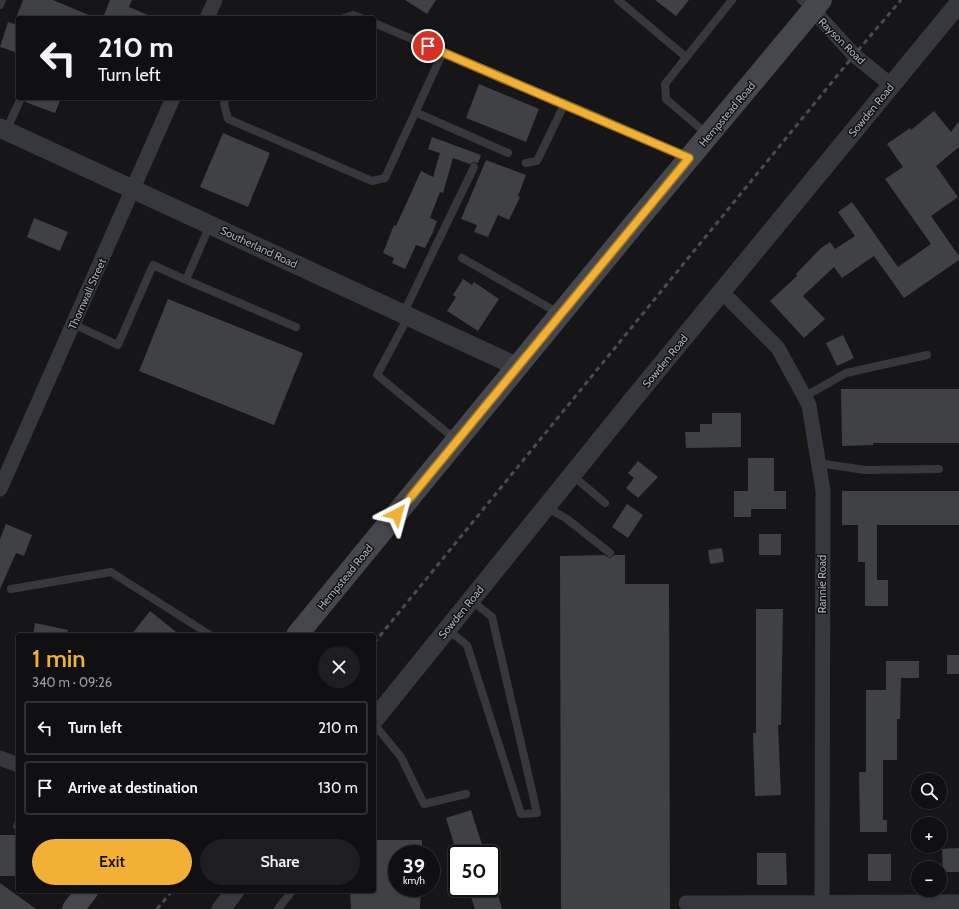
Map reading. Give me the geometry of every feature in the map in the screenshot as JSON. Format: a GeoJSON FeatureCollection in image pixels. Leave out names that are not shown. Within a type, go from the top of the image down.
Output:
{"type":"FeatureCollection","features":[{"type":"Feature","properties":{"kind":"main road","name":"Hempstead Road"},"geometry":{"type":"LineString","coordinates":[[299,633],[708,136],[812,3]]}},
{"type":"Feature","properties":{"kind":"main road"},"geometry":{"type":"LineString","coordinates":[[73,909],[85,893]]}},
{"type":"Feature","properties":{"kind":"street"},"geometry":{"type":"LineString","coordinates":[[208,16],[215,0]]}},
{"type":"Feature","properties":{"kind":"street","name":"Rayson Road"},"geometry":{"type":"LineString","coordinates":[[812,3],[854,55],[891,85]]}},
{"type":"Feature","properties":{"kind":"street","name":"Sowden Road"},"geometry":{"type":"LineString","coordinates":[[376,718],[572,475],[959,3]]}},
{"type":"Feature","properties":{"kind":"street","name":"Thornwall Street"},"geometry":{"type":"LineString","coordinates":[[0,489],[172,100]]}},
{"type":"Feature","properties":{"kind":"street","name":"Southerland Road"},"geometry":{"type":"LineString","coordinates":[[3,129],[518,368]]}},
{"type":"Feature","properties":{"kind":"street","name":"Rannie Road"},"geometry":{"type":"LineString","coordinates":[[722,292],[778,348],[809,405],[822,491],[822,906]]}},
{"type":"Feature","properties":{"kind":"street"},"geometry":{"type":"LineString","coordinates":[[0,758],[16,764]]}},
{"type":"Feature","properties":{"kind":"street"},"geometry":{"type":"LineString","coordinates":[[220,909],[233,893]]}},
{"type":"Feature","properties":{"kind":"street"},"geometry":{"type":"LineString","coordinates":[[686,903],[822,906],[959,902]]}},
{"type":"Feature","properties":{"kind":"lane"},"geometry":{"type":"LineString","coordinates":[[0,5],[2,0]]}},
{"type":"Feature","properties":{"kind":"lane"},"geometry":{"type":"LineString","coordinates":[[618,0],[686,57]]}},
{"type":"Feature","properties":{"kind":"lane"},"geometry":{"type":"LineString","coordinates":[[708,136],[666,98],[665,84],[732,0]]}},
{"type":"Feature","properties":{"kind":"lane"},"geometry":{"type":"LineString","coordinates":[[376,24],[564,103],[689,158]]}},
{"type":"Feature","properties":{"kind":"lane"},"geometry":{"type":"LineString","coordinates":[[225,100],[224,104],[228,119],[372,181],[385,178],[443,52]]}},
{"type":"Feature","properties":{"kind":"lane"},"geometry":{"type":"LineString","coordinates":[[3,129],[20,100]]}},
{"type":"Feature","properties":{"kind":"lane"},"geometry":{"type":"LineString","coordinates":[[526,163],[536,161],[564,103]]}},
{"type":"Feature","properties":{"kind":"lane"},"geometry":{"type":"LineString","coordinates":[[415,112],[508,153]]}},
{"type":"Feature","properties":{"kind":"lane"},"geometry":{"type":"LineString","coordinates":[[457,441],[377,375],[474,167]]}},
{"type":"Feature","properties":{"kind":"lane"},"geometry":{"type":"LineString","coordinates":[[186,280],[210,225]]}},
{"type":"Feature","properties":{"kind":"lane"},"geometry":{"type":"LineString","coordinates":[[462,258],[561,314]]}},
{"type":"Feature","properties":{"kind":"lane"},"geometry":{"type":"LineString","coordinates":[[73,324],[118,345],[153,265],[296,327]]}},
{"type":"Feature","properties":{"kind":"lane"},"geometry":{"type":"LineString","coordinates":[[804,397],[846,373],[927,355]]}},
{"type":"Feature","properties":{"kind":"lane"},"geometry":{"type":"LineString","coordinates":[[818,463],[865,470],[939,469]]}},
{"type":"Feature","properties":{"kind":"lane"},"geometry":{"type":"LineString","coordinates":[[572,475],[605,503]]}},
{"type":"Feature","properties":{"kind":"lane"},"geometry":{"type":"LineString","coordinates":[[546,507],[567,519],[610,553]]}},
{"type":"Feature","properties":{"kind":"lane"},"geometry":{"type":"LineString","coordinates":[[11,589],[111,572],[207,633]]}},
{"type":"Feature","properties":{"kind":"lane"},"geometry":{"type":"LineString","coordinates":[[447,629],[468,646],[521,814],[537,813],[492,617],[471,600]]}},
{"type":"Feature","properties":{"kind":"lane"},"geometry":{"type":"LineString","coordinates":[[376,726],[401,757],[424,804],[466,794]]}},
{"type":"Feature","properties":{"kind":"lane"},"geometry":{"type":"LineString","coordinates":[[278,909],[290,893]]}},
{"type":"Feature","properties":{"kind":"building"},"geometry":{"type":"Polygon","coordinates":[[[23,0],[53,0],[91,16],[17,16],[23,0]]]}},
{"type":"Feature","properties":{"kind":"building"},"geometry":{"type":"Polygon","coordinates":[[[110,0],[132,0],[129,7],[150,16],[104,16],[110,0]]]}},
{"type":"Feature","properties":{"kind":"building"},"geometry":{"type":"Polygon","coordinates":[[[405,0],[436,0],[427,14],[405,0]]]}},
{"type":"Feature","properties":{"kind":"building"},"geometry":{"type":"Polygon","coordinates":[[[655,0],[689,0],[676,16],[655,0]]]}},
{"type":"Feature","properties":{"kind":"building"},"geometry":{"type":"Polygon","coordinates":[[[8,22],[16,24],[16,52],[0,47],[8,22]]]}},
{"type":"Feature","properties":{"kind":"building"},"geometry":{"type":"Polygon","coordinates":[[[479,84],[539,109],[526,142],[466,118],[479,84]]]}},
{"type":"Feature","properties":{"kind":"building"},"geometry":{"type":"Polygon","coordinates":[[[26,100],[60,100],[55,113],[25,102],[26,100]]]}},
{"type":"Feature","properties":{"kind":"building"},"geometry":{"type":"Polygon","coordinates":[[[934,111],[951,132],[959,121],[959,147],[936,166],[958,197],[931,216],[959,256],[959,260],[904,298],[874,256],[842,278],[834,267],[803,296],[825,319],[804,338],[770,301],[797,276],[796,274],[821,248],[830,242],[835,249],[855,236],[838,212],[852,202],[898,267],[931,244],[885,179],[903,167],[887,144],[910,128],[911,130],[934,111]]]}},
{"type":"Feature","properties":{"kind":"building"},"geometry":{"type":"Polygon","coordinates":[[[223,133],[270,153],[248,207],[200,187],[223,133]]]}},
{"type":"Feature","properties":{"kind":"building"},"geometry":{"type":"Polygon","coordinates":[[[432,137],[481,155],[478,163],[473,162],[470,164],[453,158],[443,193],[440,192],[430,218],[437,221],[433,232],[425,248],[416,245],[405,269],[392,263],[394,258],[383,253],[394,225],[396,226],[421,171],[433,177],[440,153],[428,149],[432,137]]]}},
{"type":"Feature","properties":{"kind":"building"},"geometry":{"type":"Polygon","coordinates":[[[486,160],[526,175],[518,196],[520,197],[509,220],[498,215],[488,237],[474,232],[477,225],[461,219],[486,160]]]}},
{"type":"Feature","properties":{"kind":"building"},"geometry":{"type":"Polygon","coordinates":[[[34,218],[68,232],[60,251],[27,237],[34,218]]]}},
{"type":"Feature","properties":{"kind":"building"},"geometry":{"type":"Polygon","coordinates":[[[463,279],[472,285],[474,282],[499,299],[478,331],[447,311],[456,297],[453,295],[463,279]]]}},
{"type":"Feature","properties":{"kind":"building"},"geometry":{"type":"Polygon","coordinates":[[[168,299],[303,353],[274,425],[139,371],[168,299]]]}},
{"type":"Feature","properties":{"kind":"building"},"geometry":{"type":"Polygon","coordinates":[[[843,335],[854,358],[837,366],[826,343],[843,335]]]}},
{"type":"Feature","properties":{"kind":"building"},"geometry":{"type":"Polygon","coordinates":[[[841,389],[959,389],[959,443],[873,443],[873,445],[842,446],[841,389]]]}},
{"type":"Feature","properties":{"kind":"building"},"geometry":{"type":"Polygon","coordinates":[[[712,413],[741,413],[741,447],[686,448],[685,432],[700,432],[700,424],[712,424],[712,413]]]}},
{"type":"Feature","properties":{"kind":"building"},"geometry":{"type":"Polygon","coordinates":[[[748,458],[774,458],[774,491],[786,491],[786,509],[751,509],[751,517],[734,517],[734,491],[748,491],[748,458]]]}},
{"type":"Feature","properties":{"kind":"building"},"geometry":{"type":"Polygon","coordinates":[[[638,461],[658,477],[638,498],[626,488],[634,478],[628,473],[638,461]]]}},
{"type":"Feature","properties":{"kind":"building"},"geometry":{"type":"Polygon","coordinates":[[[842,491],[959,491],[959,525],[877,525],[877,580],[888,580],[888,606],[865,606],[865,562],[858,562],[858,525],[842,525],[842,491]]]}},
{"type":"Feature","properties":{"kind":"building"},"geometry":{"type":"Polygon","coordinates":[[[627,504],[643,515],[628,538],[612,527],[627,504]]]}},
{"type":"Feature","properties":{"kind":"building"},"geometry":{"type":"Polygon","coordinates":[[[6,524],[32,535],[24,556],[16,553],[0,589],[0,539],[6,524]]]}},
{"type":"Feature","properties":{"kind":"building"},"geometry":{"type":"Polygon","coordinates":[[[759,534],[781,534],[781,555],[759,555],[759,534]]]}},
{"type":"Feature","properties":{"kind":"building"},"geometry":{"type":"Polygon","coordinates":[[[722,548],[724,562],[710,564],[708,550],[722,548]]]}},
{"type":"Feature","properties":{"kind":"building"},"geometry":{"type":"Polygon","coordinates":[[[604,555],[610,558],[615,555],[625,555],[625,584],[669,584],[670,909],[561,909],[560,556],[604,555]]]}},
{"type":"Feature","properties":{"kind":"building"},"geometry":{"type":"Polygon","coordinates":[[[756,609],[783,609],[781,725],[778,725],[781,795],[755,796],[753,733],[756,733],[756,609]]]}},
{"type":"Feature","properties":{"kind":"building"},"geometry":{"type":"Polygon","coordinates":[[[150,611],[178,633],[133,633],[150,611]]]}},
{"type":"Feature","properties":{"kind":"building"},"geometry":{"type":"Polygon","coordinates":[[[35,623],[68,630],[67,633],[33,633],[35,623]]]}},
{"type":"Feature","properties":{"kind":"building"},"geometry":{"type":"Polygon","coordinates":[[[947,655],[959,655],[959,674],[947,674],[947,655]]]}},
{"type":"Feature","properties":{"kind":"building"},"geometry":{"type":"Polygon","coordinates":[[[886,661],[919,661],[919,678],[901,678],[900,719],[897,719],[897,760],[883,760],[883,820],[887,820],[887,832],[860,832],[859,772],[866,772],[866,690],[886,690],[886,661]]]}},
{"type":"Feature","properties":{"kind":"building"},"geometry":{"type":"Polygon","coordinates":[[[471,810],[482,845],[454,845],[446,818],[471,810]]]}},
{"type":"Feature","properties":{"kind":"building"},"geometry":{"type":"Polygon","coordinates":[[[0,835],[16,835],[16,876],[0,876],[0,835]]]}},
{"type":"Feature","properties":{"kind":"building"},"geometry":{"type":"Polygon","coordinates":[[[376,840],[422,840],[422,845],[388,845],[388,897],[421,897],[420,909],[351,909],[350,893],[376,893],[376,840]]]}},
{"type":"Feature","properties":{"kind":"building"},"geometry":{"type":"Polygon","coordinates":[[[959,848],[959,872],[947,872],[947,861],[943,861],[942,853],[947,853],[947,849],[959,848]]]}},
{"type":"Feature","properties":{"kind":"building"},"geometry":{"type":"Polygon","coordinates":[[[757,853],[786,853],[787,885],[757,885],[757,853]]]}},
{"type":"Feature","properties":{"kind":"building"},"geometry":{"type":"Polygon","coordinates":[[[868,854],[891,854],[891,881],[868,881],[868,854]]]}},
{"type":"Feature","properties":{"kind":"building"},"geometry":{"type":"Polygon","coordinates":[[[0,883],[36,909],[0,909],[0,883]]]}},
{"type":"Feature","properties":{"kind":"building"},"geometry":{"type":"Polygon","coordinates":[[[471,897],[499,897],[502,909],[475,909],[471,897]]]}},
{"type":"Feature","properties":{"kind":"railway"},"geometry":{"type":"LineString","coordinates":[[376,641],[854,55],[901,0]]}},
{"type":"Feature","properties":{"kind":"railway"},"geometry":{"type":"LineString","coordinates":[[157,909],[170,893]]}},
{"type":"Feature","properties":{"kind":"route"},"geometry":{"type":"LineString","coordinates":[[397,514],[689,158],[592,115],[428,46]]}}]}
